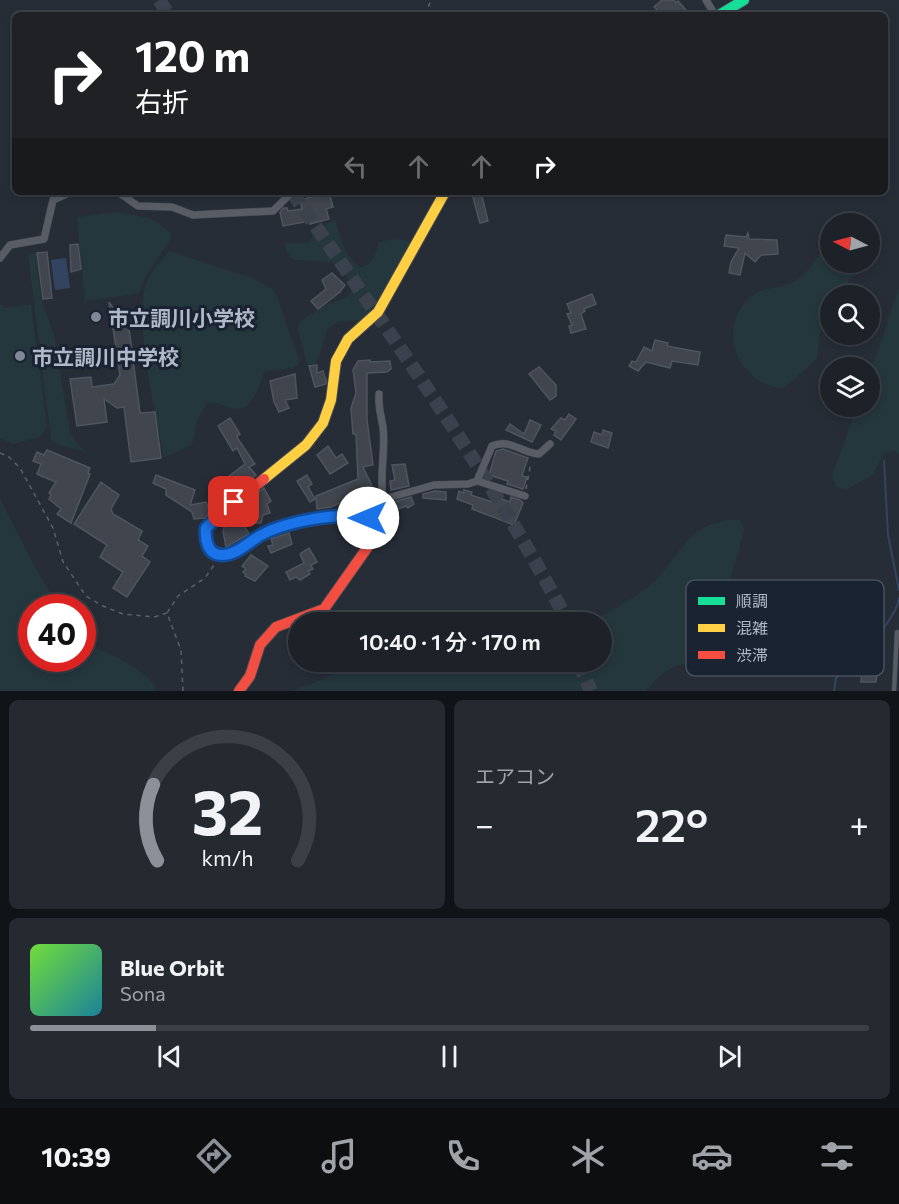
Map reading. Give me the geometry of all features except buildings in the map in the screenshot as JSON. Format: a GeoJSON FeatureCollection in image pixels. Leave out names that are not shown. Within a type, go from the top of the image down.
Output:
{"type":"FeatureCollection","features":[{"type":"Feature","properties":{"kind":"street"},"geometry":{"type":"LineString","coordinates":[[722,12],[744,0]]}},
{"type":"Feature","properties":{"kind":"street"},"geometry":{"type":"LineString","coordinates":[[0,258],[10,245],[44,239],[54,200],[65,195]]}},
{"type":"Feature","properties":{"kind":"street"},"geometry":{"type":"LineString","coordinates":[[122,195],[138,206],[172,207],[193,215],[273,211],[289,195]]}},
{"type":"Feature","properties":{"kind":"street"},"geometry":{"type":"LineString","coordinates":[[368,518],[359,516],[311,520],[289,525],[260,536],[238,550],[225,555],[217,554],[209,548],[205,540],[206,528],[216,517],[306,445],[323,423],[331,400],[336,361],[348,339],[378,312],[443,195]]}},
{"type":"Feature","properties":{"kind":"street"},"geometry":{"type":"LineString","coordinates":[[379,394],[378,408],[383,428],[380,481],[383,500]]}},
{"type":"Feature","properties":{"kind":"street"},"geometry":{"type":"LineString","coordinates":[[477,481],[492,446],[506,442],[532,454],[539,454],[550,444]]}},
{"type":"Feature","properties":{"kind":"street"},"geometry":{"type":"LineString","coordinates":[[239,691],[250,676],[260,645],[276,627],[324,609],[341,587],[372,542],[368,518],[377,501],[434,485],[468,484],[477,481],[525,496]]}},
{"type":"Feature","properties":{"kind":"lane"},"geometry":{"type":"LineString","coordinates":[[894,691],[897,632]]}},
{"type":"Feature","properties":{"kind":"path"},"geometry":{"type":"LineString","coordinates":[[0,453],[9,457],[20,468],[53,528],[63,562],[86,596],[103,606],[123,614],[154,617],[167,613],[178,596],[205,578],[214,565],[217,554]]}},
{"type":"Feature","properties":{"kind":"path"},"geometry":{"type":"LineString","coordinates":[[525,496],[532,454]]}},
{"type":"Feature","properties":{"kind":"path"},"geometry":{"type":"LineString","coordinates":[[167,613],[181,650],[183,691]]}},
{"type":"Feature","properties":{"kind":"shaded area"},"geometry":{"type":"Polygon","coordinates":[[[115,212],[150,218],[170,232],[171,238],[145,277],[139,293],[85,301],[77,217],[115,212]]]}},
{"type":"Feature","properties":{"kind":"shaded area"},"geometry":{"type":"Polygon","coordinates":[[[335,220],[346,253],[360,267],[373,259],[378,243],[394,240],[411,242],[390,295],[361,321],[337,322],[330,326],[315,364],[307,365],[298,329],[299,322],[328,304],[344,298],[350,293],[351,288],[347,278],[332,262],[294,260],[286,250],[285,243],[310,243],[313,231],[335,220]]]}},
{"type":"Feature","properties":{"kind":"shaded area"},"geometry":{"type":"Polygon","coordinates":[[[169,251],[255,279],[272,289],[279,300],[299,359],[298,365],[292,368],[265,371],[255,396],[247,406],[235,409],[207,403],[197,420],[193,441],[189,446],[164,458],[151,392],[142,315],[144,293],[149,277],[169,251]]]}},
{"type":"Feature","properties":{"kind":"shaded area"},"geometry":{"type":"Polygon","coordinates":[[[36,252],[41,298],[54,335],[70,433],[84,451],[59,445],[51,440],[28,255],[36,252]]]}},
{"type":"Feature","properties":{"kind":"shaded area"},"geometry":{"type":"Polygon","coordinates":[[[820,253],[820,273],[855,273],[845,285],[820,285],[820,337],[817,359],[784,388],[777,388],[760,381],[742,364],[734,346],[736,317],[740,308],[754,294],[792,283],[810,267],[820,253]]]}},
{"type":"Feature","properties":{"kind":"shaded area"},"geometry":{"type":"Polygon","coordinates":[[[899,288],[899,454],[896,451],[885,453],[872,475],[846,490],[836,487],[832,475],[853,417],[880,417],[880,357],[876,357],[899,288]]]}},
{"type":"Feature","properties":{"kind":"shaded area"},"geometry":{"type":"Polygon","coordinates":[[[31,304],[47,428],[40,437],[13,444],[0,438],[0,305],[4,308],[31,304]]]}},
{"type":"Feature","properties":{"kind":"shaded area"},"geometry":{"type":"Polygon","coordinates":[[[0,499],[51,594],[18,594],[18,672],[96,672],[96,648],[130,664],[155,685],[154,691],[0,691],[0,499]]]}},
{"type":"Feature","properties":{"kind":"shaded area"},"geometry":{"type":"Polygon","coordinates":[[[731,520],[740,520],[744,527],[730,580],[686,580],[686,663],[670,669],[646,691],[292,691],[326,678],[334,672],[612,672],[612,612],[608,612],[650,585],[684,544],[703,528],[731,520]]]}},
{"type":"Feature","properties":{"kind":"water"},"geometry":{"type":"Polygon","coordinates":[[[66,258],[70,288],[55,290],[51,260],[66,258]]]}},
{"type":"Feature","properties":{"kind":"waterway"},"geometry":{"type":"LineString","coordinates":[[884,461],[888,535],[899,590]]}},
{"type":"Feature","properties":{"kind":"waterway"},"geometry":{"type":"LineString","coordinates":[[884,628],[891,618],[899,598]]}},
{"type":"Feature","properties":{"kind":"waterway"},"geometry":{"type":"LineString","coordinates":[[834,691],[838,676]]}},
{"type":"Feature","properties":{"kind":"tunnel"},"geometry":{"type":"LineString","coordinates":[[159,0],[167,12]]}},
{"type":"Feature","properties":{"kind":"tunnel"},"geometry":{"type":"LineString","coordinates":[[294,195],[472,457],[562,612]]}},
{"type":"Feature","properties":{"kind":"tunnel"},"geometry":{"type":"LineString","coordinates":[[582,672],[591,691]]}},
{"type":"Feature","properties":{"kind":"traffic: fast"},"geometry":{"type":"LineString","coordinates":[[724,12],[744,0]]}},
{"type":"Feature","properties":{"kind":"traffic: slow"},"geometry":{"type":"LineString","coordinates":[[264,479],[306,445],[323,423],[331,400],[336,361],[348,339],[378,312],[443,195]]}},
{"type":"Feature","properties":{"kind":"traffic: jam"},"geometry":{"type":"LineString","coordinates":[[239,691],[250,676],[260,645],[276,627],[324,609],[372,541],[372,529],[367,518],[328,518],[276,529],[227,555],[212,551],[205,538],[207,527],[264,479]]}},
{"type":"Feature","properties":{"kind":"place","name":"市立調川小学校"},"geometry":{"type":"Point","coordinates":[96,317]}},
{"type":"Feature","properties":{"kind":"place","name":"市立調川中学校"},"geometry":{"type":"Point","coordinates":[20,356]}},
{"type":"Feature","properties":{"kind":"route"},"geometry":{"type":"LineString","coordinates":[[234,502],[206,528],[205,540],[209,548],[217,554],[225,555],[238,550],[260,536],[289,525],[311,520],[359,516],[368,518]]}}]}
